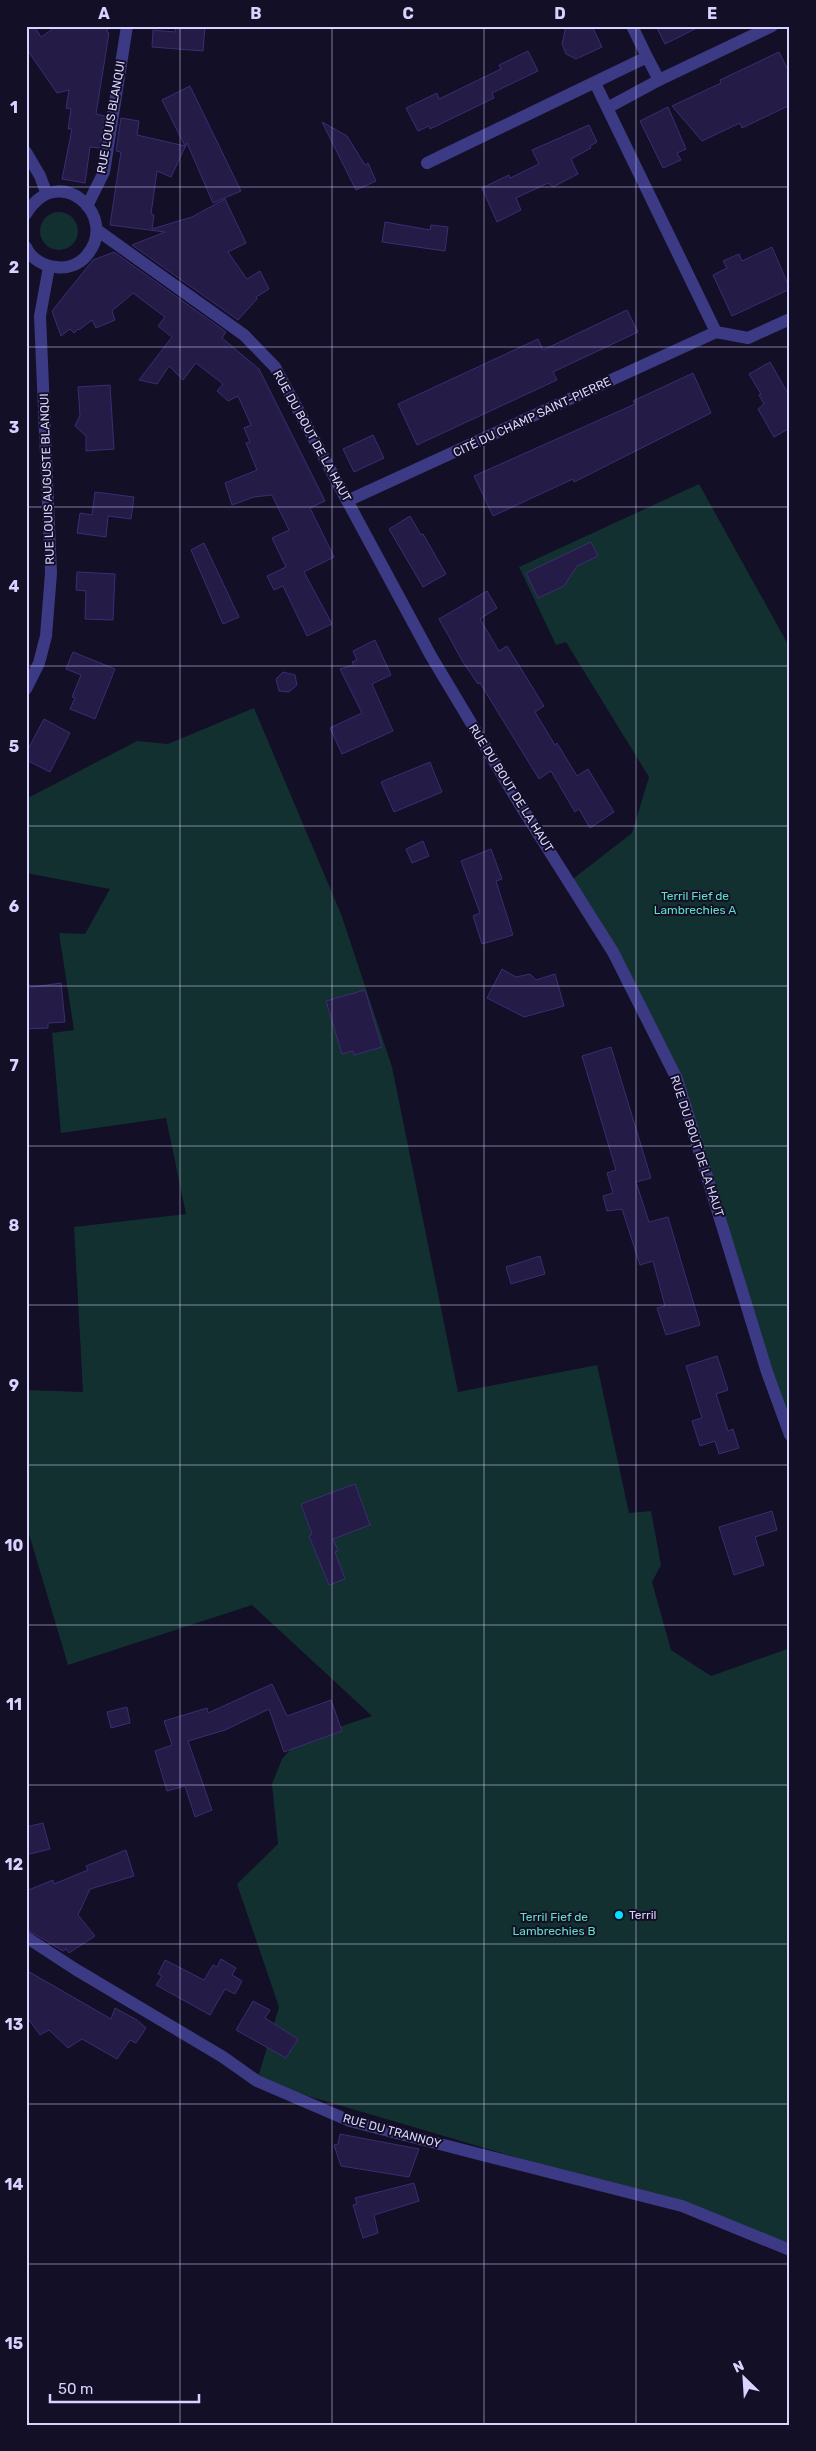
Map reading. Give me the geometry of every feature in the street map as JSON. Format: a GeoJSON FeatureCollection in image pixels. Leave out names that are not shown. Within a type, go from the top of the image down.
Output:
{"type":"FeatureCollection","features":[{"type":"Feature","properties":{"kind":"street","name":"RUE LOUIS BLANQUI"},"geometry":{"type":"LineString","coordinates":[[87,206],[104,172],[127,26]]}},
{"type":"Feature","properties":{"kind":"street"},"geometry":{"type":"LineString","coordinates":[[632,26],[659,80]]}},
{"type":"Feature","properties":{"kind":"street"},"geometry":{"type":"LineString","coordinates":[[608,107],[659,80],[772,26]]}},
{"type":"Feature","properties":{"kind":"street"},"geometry":{"type":"LineString","coordinates":[[426,164],[647,56]]}},
{"type":"Feature","properties":{"kind":"street"},"geometry":{"type":"LineString","coordinates":[[595,83],[716,332],[748,338],[789,322]]}},
{"type":"Feature","properties":{"kind":"street"},"geometry":{"type":"LineString","coordinates":[[26,152],[40,176],[46,192]]}},
{"type":"Feature","properties":{"kind":"street"},"geometry":{"type":"LineString","coordinates":[[26,214],[37,198],[46,192],[67,192],[87,206],[95,217],[97,230],[92,249],[83,260],[71,266],[50,267],[38,261],[26,247]]}},
{"type":"Feature","properties":{"kind":"street","name":"RUE DU BOUT DE LA HAUT"},"geometry":{"type":"LineString","coordinates":[[97,230],[244,335],[275,367],[431,656],[519,803],[613,952],[677,1079],[767,1372],[790,1435]]}},
{"type":"Feature","properties":{"kind":"street","name":"RUE LOUIS AUGUSTE BLANQUI"},"geometry":{"type":"LineString","coordinates":[[26,689],[39,663],[46,636],[51,573],[40,316],[50,267]]}},
{"type":"Feature","properties":{"kind":"street","name":"CITÉ DU CHAMP SAINT-PIERRE"},"geometry":{"type":"LineString","coordinates":[[348,501],[716,332]]}},
{"type":"Feature","properties":{"kind":"street","name":"RUE DU TRANNOY"},"geometry":{"type":"LineString","coordinates":[[26,1937],[75,1969],[223,2057],[257,2081],[350,2121],[682,2206],[790,2250]]}},
{"type":"Feature","properties":{"kind":"green space"},"geometry":{"type":"Polygon","coordinates":[[[59,212],[73,217],[78,231],[73,245],[59,250],[45,245],[40,231],[45,217],[59,212]]]}},
{"type":"Feature","properties":{"kind":"green space","name":"Terril Fief de Lambrechies A"},"geometry":{"type":"Polygon","coordinates":[[[699,484],[790,648],[790,1435],[677,1079],[569,882],[632,833],[649,777],[566,642],[556,645],[519,567],[699,484]]]}},
{"type":"Feature","properties":{"kind":"green space","name":"Terril Fief de Lambrechies B"},"geometry":{"type":"Polygon","coordinates":[[[254,708],[341,914],[392,1067],[458,1392],[597,1365],[629,1513],[651,1511],[661,1565],[652,1582],[671,1650],[711,1676],[790,1648],[790,2250],[682,2206],[257,2081],[279,2007],[237,1884],[278,1844],[272,1784],[282,1759],[299,1740],[372,1716],[252,1605],[68,1665],[26,1524],[26,1390],[83,1392],[74,1227],[186,1214],[166,1118],[61,1133],[52,1033],[74,1030],[59,933],[85,934],[110,889],[26,873],[26,799],[137,741],[168,744],[254,708]]]}},
{"type":"Feature","properties":{"kind":"building"},"geometry":{"type":"Polygon","coordinates":[[[26,26],[34,26],[41,37],[57,26],[108,26],[107,32],[109,33],[96,114],[105,116],[100,148],[90,147],[85,183],[62,179],[72,129],[68,129],[71,109],[66,108],[69,90],[57,93],[26,48],[26,26]]]}},
{"type":"Feature","properties":{"kind":"building"},"geometry":{"type":"Polygon","coordinates":[[[176,26],[205,26],[203,51],[152,47],[153,30],[175,32],[176,26]]]}},
{"type":"Feature","properties":{"kind":"building"},"geometry":{"type":"Polygon","coordinates":[[[566,26],[592,26],[602,47],[576,59],[566,54],[562,44],[566,26]]]}},
{"type":"Feature","properties":{"kind":"building"},"geometry":{"type":"Polygon","coordinates":[[[656,26],[701,26],[665,44],[656,26]]]}},
{"type":"Feature","properties":{"kind":"building"},"geometry":{"type":"Polygon","coordinates":[[[528,51],[538,71],[492,93],[494,98],[430,129],[429,126],[418,131],[406,108],[437,93],[439,99],[501,69],[499,65],[528,51]]]}},
{"type":"Feature","properties":{"kind":"building"},"geometry":{"type":"Polygon","coordinates":[[[779,52],[790,74],[790,105],[742,128],[740,123],[702,141],[672,106],[721,83],[720,80],[779,52]]]}},
{"type":"Feature","properties":{"kind":"building"},"geometry":{"type":"Polygon","coordinates":[[[190,86],[241,191],[213,203],[187,143],[171,177],[157,171],[151,214],[154,215],[152,229],[192,217],[225,199],[246,243],[228,252],[247,279],[260,271],[269,289],[256,297],[257,299],[238,320],[132,245],[165,232],[110,225],[121,152],[116,151],[121,118],[139,121],[137,135],[185,146],[162,100],[190,86]]]}},
{"type":"Feature","properties":{"kind":"building"},"geometry":{"type":"Polygon","coordinates":[[[668,107],[686,149],[677,153],[681,160],[663,168],[640,121],[668,107]]]}},
{"type":"Feature","properties":{"kind":"building"},"geometry":{"type":"Polygon","coordinates":[[[322,122],[347,136],[365,165],[368,163],[376,181],[356,190],[322,122]]]}},
{"type":"Feature","properties":{"kind":"building"},"geometry":{"type":"Polygon","coordinates":[[[589,125],[597,142],[590,146],[591,148],[571,159],[578,174],[553,187],[548,183],[516,198],[521,210],[497,222],[482,188],[509,175],[510,178],[539,164],[532,150],[589,125]]]}},
{"type":"Feature","properties":{"kind":"building"},"geometry":{"type":"Polygon","coordinates":[[[385,222],[430,230],[431,225],[448,227],[445,251],[382,242],[385,222]]]}},
{"type":"Feature","properties":{"kind":"building"},"geometry":{"type":"Polygon","coordinates":[[[772,247],[790,289],[732,316],[713,275],[727,268],[723,261],[739,254],[742,261],[772,247]]]}},
{"type":"Feature","properties":{"kind":"building"},"geometry":{"type":"Polygon","coordinates":[[[114,252],[226,332],[222,338],[259,369],[325,501],[310,508],[334,557],[304,572],[332,624],[307,636],[283,586],[274,590],[267,576],[286,567],[272,538],[289,530],[272,495],[254,497],[232,505],[225,483],[257,470],[246,443],[250,442],[244,428],[251,425],[238,396],[228,401],[217,391],[223,384],[196,363],[183,380],[169,366],[157,384],[139,380],[172,337],[158,326],[165,317],[133,293],[112,311],[115,320],[96,328],[92,320],[74,333],[70,329],[61,336],[52,311],[93,260],[114,252]]]}},
{"type":"Feature","properties":{"kind":"building"},"geometry":{"type":"Polygon","coordinates":[[[627,310],[638,332],[553,372],[557,380],[417,445],[398,404],[538,339],[543,350],[627,310]]]}},
{"type":"Feature","properties":{"kind":"building"},"geometry":{"type":"Polygon","coordinates":[[[770,362],[790,397],[790,428],[774,437],[758,409],[764,404],[759,395],[761,394],[749,374],[770,362]]]}},
{"type":"Feature","properties":{"kind":"building"},"geometry":{"type":"Polygon","coordinates":[[[693,373],[711,413],[574,482],[573,479],[493,516],[474,476],[635,404],[633,401],[693,373]]]}},
{"type":"Feature","properties":{"kind":"building"},"geometry":{"type":"Polygon","coordinates":[[[110,385],[114,449],[86,451],[86,436],[75,426],[80,415],[78,387],[110,385]]]}},
{"type":"Feature","properties":{"kind":"building"},"geometry":{"type":"Polygon","coordinates":[[[373,435],[384,458],[354,472],[343,449],[373,435]]]}},
{"type":"Feature","properties":{"kind":"building"},"geometry":{"type":"Polygon","coordinates":[[[95,492],[134,497],[131,519],[108,516],[106,537],[77,533],[80,513],[92,515],[95,492]]]}},
{"type":"Feature","properties":{"kind":"building"},"geometry":{"type":"Polygon","coordinates":[[[410,516],[421,535],[423,534],[446,574],[423,587],[389,529],[410,516]]]}},
{"type":"Feature","properties":{"kind":"building"},"geometry":{"type":"Polygon","coordinates":[[[591,542],[598,556],[577,566],[564,586],[538,598],[526,573],[591,542]]]}},
{"type":"Feature","properties":{"kind":"building"},"geometry":{"type":"Polygon","coordinates":[[[204,543],[239,617],[223,624],[191,550],[204,543]]]}},
{"type":"Feature","properties":{"kind":"building"},"geometry":{"type":"Polygon","coordinates":[[[77,572],[115,574],[113,620],[85,619],[86,591],[76,590],[77,572]]]}},
{"type":"Feature","properties":{"kind":"building"},"geometry":{"type":"Polygon","coordinates":[[[487,591],[497,608],[480,619],[499,651],[507,646],[544,706],[535,712],[555,745],[557,743],[577,776],[588,769],[614,812],[590,828],[579,809],[575,812],[551,771],[539,779],[480,683],[478,684],[463,662],[439,619],[487,591]]]}},
{"type":"Feature","properties":{"kind":"building"},"geometry":{"type":"Polygon","coordinates":[[[375,640],[391,675],[372,684],[393,731],[342,754],[330,728],[362,713],[340,669],[354,665],[352,662],[357,660],[353,651],[375,640]]]}},
{"type":"Feature","properties":{"kind":"building"},"geometry":{"type":"Polygon","coordinates":[[[73,652],[115,669],[95,719],[70,709],[75,698],[72,697],[81,675],[66,669],[73,652]]]}},
{"type":"Feature","properties":{"kind":"building"},"geometry":{"type":"Polygon","coordinates":[[[283,672],[295,675],[297,685],[289,692],[279,691],[276,679],[283,672]]]}},
{"type":"Feature","properties":{"kind":"building"},"geometry":{"type":"Polygon","coordinates":[[[44,719],[70,733],[50,772],[26,760],[26,753],[44,719]]]}},
{"type":"Feature","properties":{"kind":"building"},"geometry":{"type":"Polygon","coordinates":[[[430,762],[442,792],[394,812],[381,782],[430,762]]]}},
{"type":"Feature","properties":{"kind":"building"},"geometry":{"type":"Polygon","coordinates":[[[423,841],[429,856],[412,863],[406,849],[423,841]]]}},
{"type":"Feature","properties":{"kind":"building"},"geometry":{"type":"Polygon","coordinates":[[[491,849],[502,879],[496,881],[513,935],[482,944],[473,916],[480,913],[461,861],[491,849]]]}},
{"type":"Feature","properties":{"kind":"building"},"geometry":{"type":"Polygon","coordinates":[[[502,969],[516,977],[530,974],[536,980],[555,974],[564,1006],[524,1017],[487,998],[502,969]]]}},
{"type":"Feature","properties":{"kind":"building"},"geometry":{"type":"Polygon","coordinates":[[[61,983],[65,1022],[48,1023],[48,1028],[26,1029],[26,988],[61,983]]]}},
{"type":"Feature","properties":{"kind":"building"},"geometry":{"type":"Polygon","coordinates":[[[365,990],[382,1047],[354,1055],[353,1051],[342,1054],[326,1001],[365,990]]]}},
{"type":"Feature","properties":{"kind":"building"},"geometry":{"type":"Polygon","coordinates":[[[611,1047],[651,1178],[636,1182],[649,1222],[668,1217],[700,1325],[666,1335],[657,1308],[665,1306],[653,1261],[640,1265],[622,1209],[607,1211],[603,1196],[613,1193],[607,1173],[616,1170],[582,1056],[611,1047]]]}},
{"type":"Feature","properties":{"kind":"building"},"geometry":{"type":"Polygon","coordinates":[[[540,1256],[545,1274],[511,1284],[506,1267],[540,1256]]]}},
{"type":"Feature","properties":{"kind":"building"},"geometry":{"type":"Polygon","coordinates":[[[717,1356],[728,1390],[716,1394],[728,1431],[733,1429],[739,1448],[719,1454],[715,1441],[700,1446],[692,1421],[702,1418],[686,1366],[717,1356]]]}},
{"type":"Feature","properties":{"kind":"building"},"geometry":{"type":"Polygon","coordinates":[[[355,1484],[370,1525],[333,1539],[338,1551],[335,1552],[345,1579],[329,1585],[309,1536],[312,1534],[301,1504],[355,1484]]]}},
{"type":"Feature","properties":{"kind":"building"},"geometry":{"type":"Polygon","coordinates":[[[772,1511],[777,1530],[755,1537],[764,1565],[734,1575],[719,1527],[772,1511]]]}},
{"type":"Feature","properties":{"kind":"building"},"geometry":{"type":"Polygon","coordinates":[[[272,1684],[287,1716],[331,1700],[342,1731],[284,1752],[269,1709],[225,1730],[188,1741],[212,1810],[195,1817],[185,1786],[167,1791],[155,1751],[172,1745],[164,1721],[207,1708],[208,1713],[272,1684]]]}},
{"type":"Feature","properties":{"kind":"building"},"geometry":{"type":"Polygon","coordinates":[[[127,1707],[130,1723],[111,1728],[107,1712],[127,1707]]]}},
{"type":"Feature","properties":{"kind":"building"},"geometry":{"type":"Polygon","coordinates":[[[43,1823],[50,1849],[26,1855],[26,1827],[43,1823]]]}},
{"type":"Feature","properties":{"kind":"building"},"geometry":{"type":"Polygon","coordinates":[[[126,1850],[134,1876],[90,1889],[78,1915],[95,1936],[69,1953],[66,1949],[63,1951],[26,1929],[26,1891],[53,1880],[54,1884],[88,1870],[86,1866],[126,1850]]]}},
{"type":"Feature","properties":{"kind":"building"},"geometry":{"type":"Polygon","coordinates":[[[221,1959],[236,1968],[232,1975],[242,1981],[235,1994],[225,1989],[210,2015],[156,1985],[162,1976],[158,1974],[165,1960],[204,1980],[213,1965],[217,1967],[221,1959]]]}},
{"type":"Feature","properties":{"kind":"building"},"geometry":{"type":"Polygon","coordinates":[[[26,1970],[111,2019],[115,2008],[137,2020],[146,2028],[136,2043],[130,2040],[117,2059],[82,2039],[68,2048],[49,2030],[40,2035],[26,2016],[26,1970]]]}},
{"type":"Feature","properties":{"kind":"building"},"geometry":{"type":"Polygon","coordinates":[[[253,2001],[270,2010],[265,2018],[298,2039],[286,2058],[236,2030],[253,2001]]]}},
{"type":"Feature","properties":{"kind":"building"},"geometry":{"type":"Polygon","coordinates":[[[340,2134],[419,2149],[409,2177],[341,2166],[334,2145],[338,2144],[340,2134]]]}},
{"type":"Feature","properties":{"kind":"building"},"geometry":{"type":"Polygon","coordinates":[[[414,2183],[419,2201],[374,2215],[378,2233],[363,2238],[353,2205],[357,2204],[355,2198],[414,2183]]]}},
{"type":"Feature","properties":{"kind":"place","name":"Terril"},"geometry":{"type":"Point","coordinates":[619,1915]}}]}
